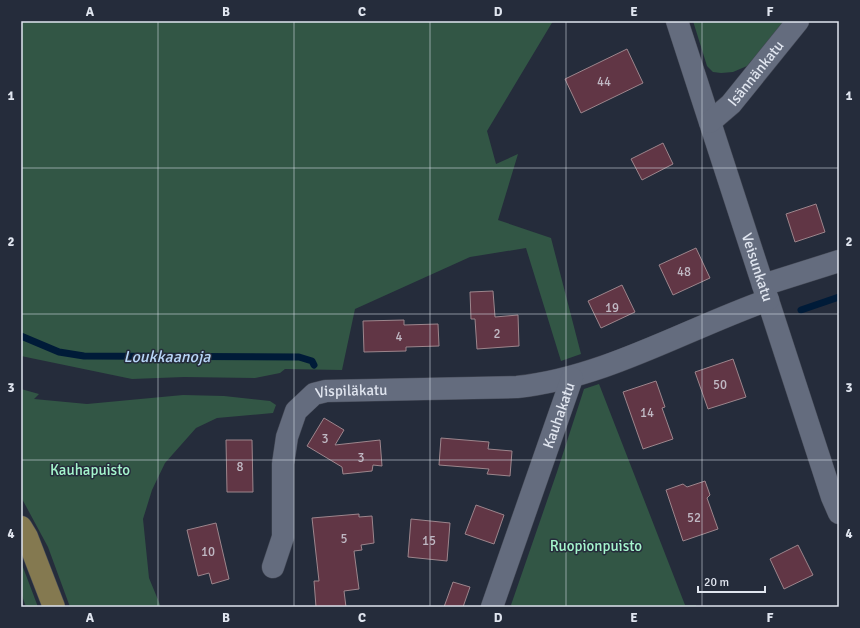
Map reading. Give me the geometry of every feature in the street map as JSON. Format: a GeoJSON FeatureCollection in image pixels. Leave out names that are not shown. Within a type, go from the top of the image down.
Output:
{"type":"FeatureCollection","features":[{"type":"Feature","properties":{"kind":"main road"},"geometry":{"type":"LineString","coordinates":[[21,527],[27,537],[54,607]]}},
{"type":"Feature","properties":{"kind":"street","name":"Veisunkatu"},"geometry":{"type":"LineString","coordinates":[[677,21],[832,497],[839,513]]}},
{"type":"Feature","properties":{"kind":"street","name":"Isännänkatu"},"geometry":{"type":"LineString","coordinates":[[710,122],[731,104],[798,21]]}},
{"type":"Feature","properties":{"kind":"street","name":"Kauhakatu"},"geometry":{"type":"LineString","coordinates":[[492,607],[572,378],[839,261]]}},
{"type":"Feature","properties":{"kind":"street","name":"Vispiläkatu"},"geometry":{"type":"LineString","coordinates":[[273,567],[283,537],[283,464],[288,437],[296,411],[314,394],[326,391],[517,387],[545,384],[572,378]]}},
{"type":"Feature","properties":{"kind":"green space"},"geometry":{"type":"Polygon","coordinates":[[[21,21],[553,21],[487,131],[496,164],[518,154],[498,220],[551,238],[581,354],[561,361],[526,248],[470,257],[355,309],[342,370],[285,369],[280,373],[255,378],[184,377],[132,379],[21,356],[21,21]]]}},
{"type":"Feature","properties":{"kind":"green space"},"geometry":{"type":"Polygon","coordinates":[[[693,21],[785,21],[747,66],[733,72],[721,73],[713,72],[707,66],[693,21]]]}},
{"type":"Feature","properties":{"kind":"green space","name":"Ruopionpuisto"},"geometry":{"type":"Polygon","coordinates":[[[599,384],[685,605],[696,605],[696,607],[513,607],[511,605],[584,389],[599,384]]]}},
{"type":"Feature","properties":{"kind":"green space","name":"Kauhapuisto"},"geometry":{"type":"Polygon","coordinates":[[[21,389],[39,394],[34,399],[87,404],[183,395],[224,396],[270,401],[276,405],[273,413],[217,418],[196,428],[165,463],[152,490],[143,519],[149,578],[161,607],[70,607],[48,547],[21,497],[21,389]]]}},
{"type":"Feature","properties":{"kind":"green space"},"geometry":{"type":"Polygon","coordinates":[[[21,562],[38,607],[26,607],[21,593],[21,562]]]}},
{"type":"Feature","properties":{"kind":"building"},"geometry":{"type":"Polygon","coordinates":[[[627,49],[643,83],[581,113],[565,79],[627,49]]]}},
{"type":"Feature","properties":{"kind":"building"},"geometry":{"type":"Polygon","coordinates":[[[663,143],[673,164],[642,180],[631,159],[663,143]]]}},
{"type":"Feature","properties":{"kind":"building"},"geometry":{"type":"Polygon","coordinates":[[[816,204],[825,232],[795,242],[786,214],[816,204]]]}},
{"type":"Feature","properties":{"kind":"building"},"geometry":{"type":"Polygon","coordinates":[[[696,248],[710,278],[673,295],[659,265],[696,248]]]}},
{"type":"Feature","properties":{"kind":"building"},"geometry":{"type":"Polygon","coordinates":[[[622,285],[635,312],[601,328],[588,301],[622,285]]]}},
{"type":"Feature","properties":{"kind":"building"},"geometry":{"type":"Polygon","coordinates":[[[493,291],[495,317],[518,315],[519,346],[477,349],[475,319],[471,319],[470,292],[493,291]]]}},
{"type":"Feature","properties":{"kind":"building"},"geometry":{"type":"Polygon","coordinates":[[[404,320],[404,325],[438,324],[439,346],[406,347],[406,351],[364,352],[363,321],[404,320]]]}},
{"type":"Feature","properties":{"kind":"building"},"geometry":{"type":"Polygon","coordinates":[[[733,359],[746,397],[708,409],[695,372],[733,359]]]}},
{"type":"Feature","properties":{"kind":"building"},"geometry":{"type":"Polygon","coordinates":[[[656,381],[665,407],[662,408],[673,439],[643,449],[623,392],[656,381]]]}},
{"type":"Feature","properties":{"kind":"building"},"geometry":{"type":"Polygon","coordinates":[[[324,418],[344,430],[335,445],[380,440],[382,466],[373,465],[372,471],[343,474],[342,467],[307,446],[324,418]]]}},
{"type":"Feature","properties":{"kind":"building"},"geometry":{"type":"Polygon","coordinates":[[[441,438],[489,442],[488,449],[512,451],[510,476],[487,474],[489,469],[439,465],[441,438]]]}},
{"type":"Feature","properties":{"kind":"building"},"geometry":{"type":"Polygon","coordinates":[[[226,440],[252,440],[253,492],[227,492],[226,440]]]}},
{"type":"Feature","properties":{"kind":"building"},"geometry":{"type":"Polygon","coordinates":[[[705,481],[710,495],[707,498],[718,529],[683,541],[666,490],[683,484],[687,487],[705,481]]]}},
{"type":"Feature","properties":{"kind":"building"},"geometry":{"type":"Polygon","coordinates":[[[476,505],[504,515],[494,544],[465,534],[476,505]]]}},
{"type":"Feature","properties":{"kind":"building"},"geometry":{"type":"Polygon","coordinates":[[[359,514],[359,517],[372,516],[374,543],[361,545],[362,550],[354,551],[359,589],[344,591],[346,607],[316,607],[314,581],[319,581],[312,518],[359,514]]]}},
{"type":"Feature","properties":{"kind":"building"},"geometry":{"type":"Polygon","coordinates":[[[411,519],[450,523],[447,561],[408,557],[411,519]]]}},
{"type":"Feature","properties":{"kind":"building"},"geometry":{"type":"Polygon","coordinates":[[[216,523],[229,579],[212,584],[209,573],[198,576],[187,530],[216,523]]]}},
{"type":"Feature","properties":{"kind":"building"},"geometry":{"type":"Polygon","coordinates":[[[798,545],[813,575],[784,589],[770,559],[798,545]]]}},
{"type":"Feature","properties":{"kind":"building"},"geometry":{"type":"Polygon","coordinates":[[[453,582],[470,587],[463,607],[444,607],[453,582]]]}},
{"type":"Feature","properties":{"kind":"waterway"},"geometry":{"type":"LineString","coordinates":[[801,310],[839,297]]}},
{"type":"Feature","properties":{"kind":"waterway","name":"Loukkaanoja"},"geometry":{"type":"LineString","coordinates":[[21,336],[59,352],[84,356],[299,357],[312,361],[314,365]]}}]}
